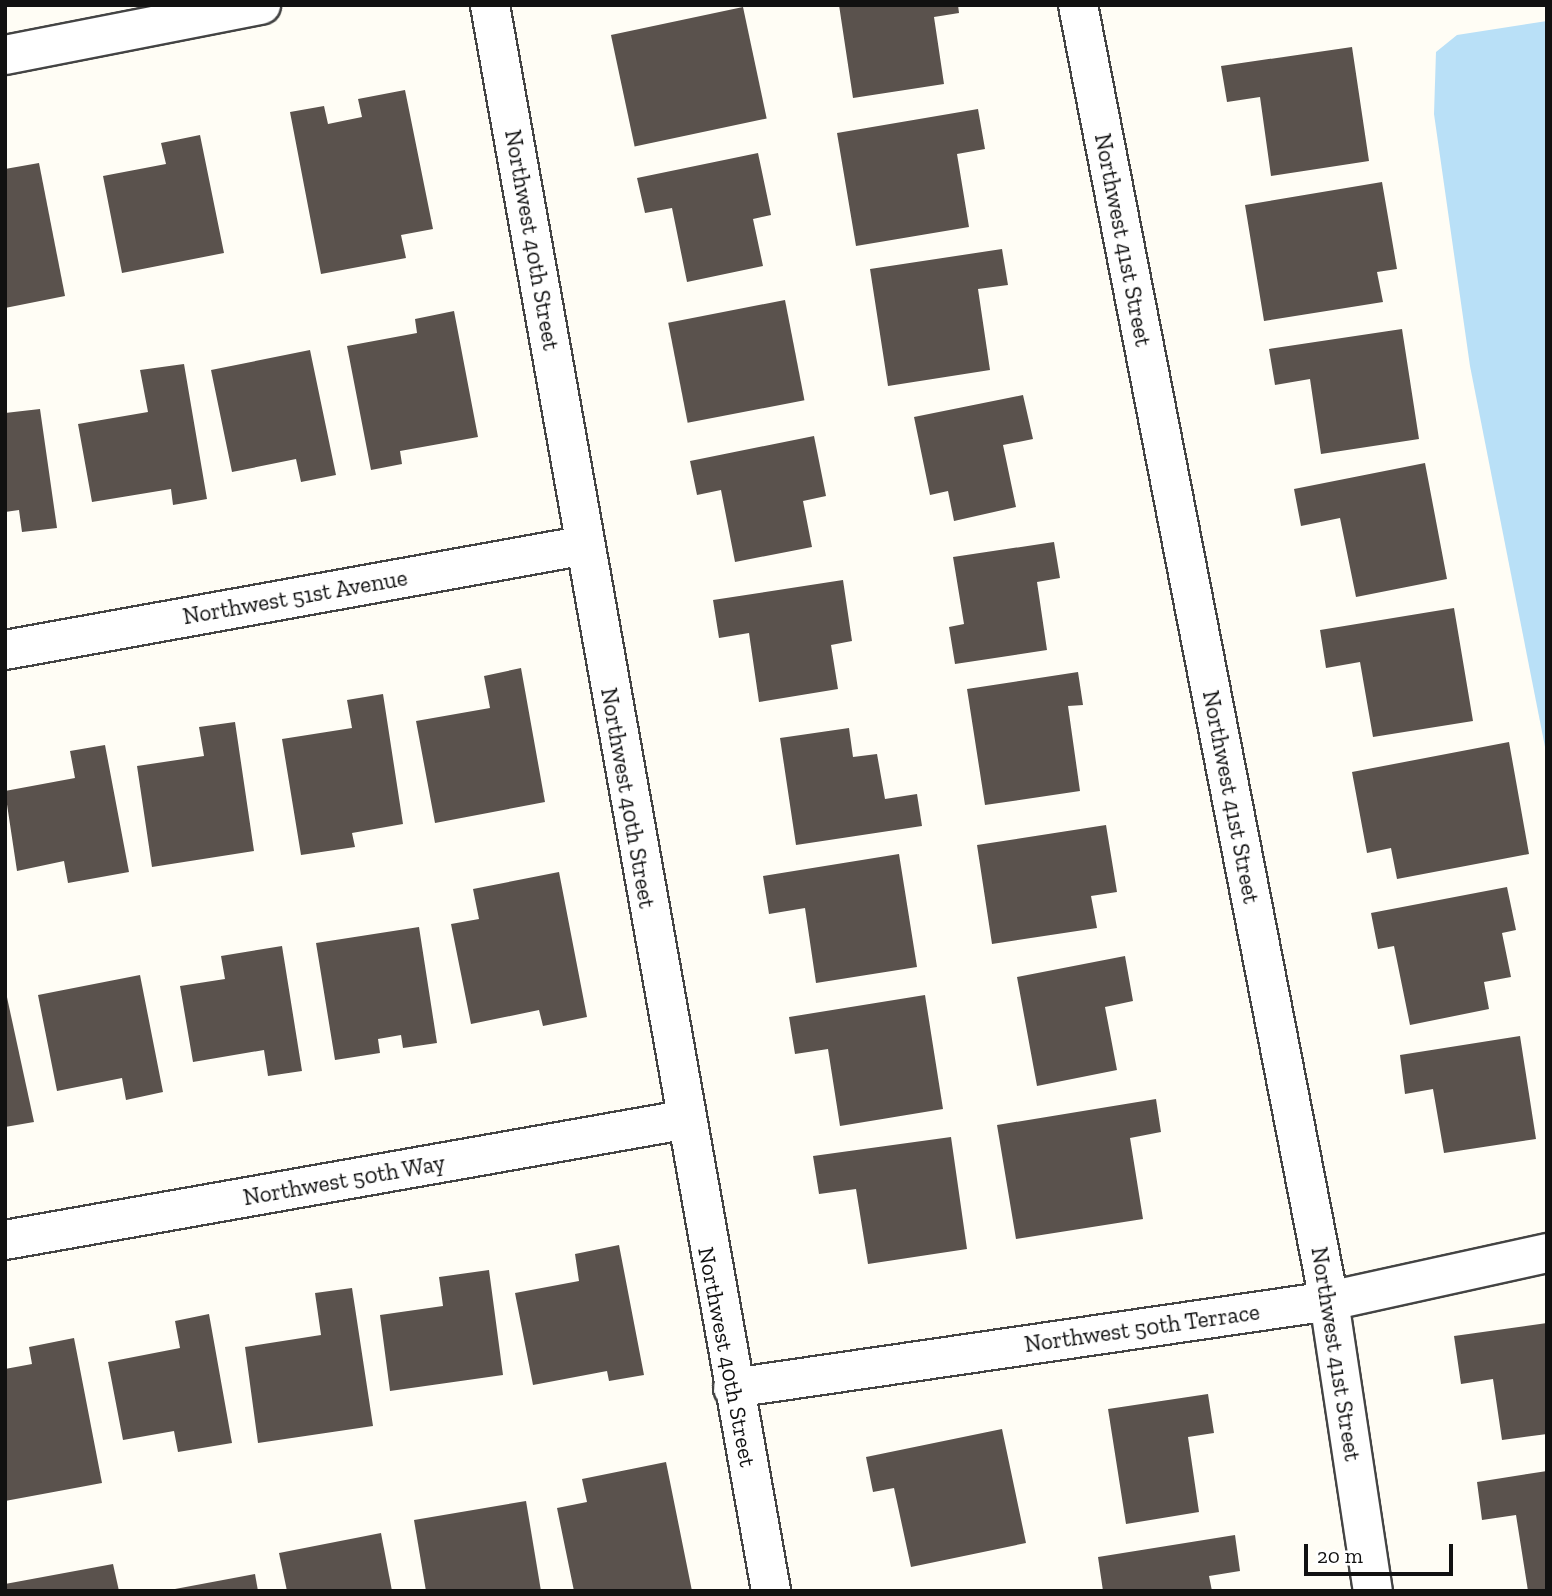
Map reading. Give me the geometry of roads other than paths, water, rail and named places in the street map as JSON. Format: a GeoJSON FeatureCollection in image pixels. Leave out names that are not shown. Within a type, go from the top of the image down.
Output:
{"type":"FeatureCollection","features":[{"type":"Feature","properties":{"kind":"street"},"geometry":{"type":"LineString","coordinates":[[5,55],[261,5]]}},
{"type":"Feature","properties":{"kind":"street","name":"Northwest 40th Street"},"geometry":{"type":"LineString","coordinates":[[490,5],[586,545],[683,1120],[771,1591]]}},
{"type":"Feature","properties":{"kind":"street","name":"Northwest 41st Street"},"geometry":{"type":"LineString","coordinates":[[1078,5],[1329,1301],[1373,1591]]}},
{"type":"Feature","properties":{"kind":"street","name":"Northwest 51st Avenue"},"geometry":{"type":"LineString","coordinates":[[5,650],[586,545]]}},
{"type":"Feature","properties":{"kind":"street","name":"Northwest 50th Way"},"geometry":{"type":"LineString","coordinates":[[5,1240],[683,1120]]}},
{"type":"Feature","properties":{"kind":"street","name":"Northwest 50th Terrace"},"geometry":{"type":"LineString","coordinates":[[733,1388],[1329,1301],[1547,1253]]}},
{"type":"Feature","properties":{"kind":"water"},"geometry":{"type":"Polygon","coordinates":[[[1547,21],[1547,757],[1470,366],[1434,114],[1436,52],[1457,35],[1547,21]]]}}]}
